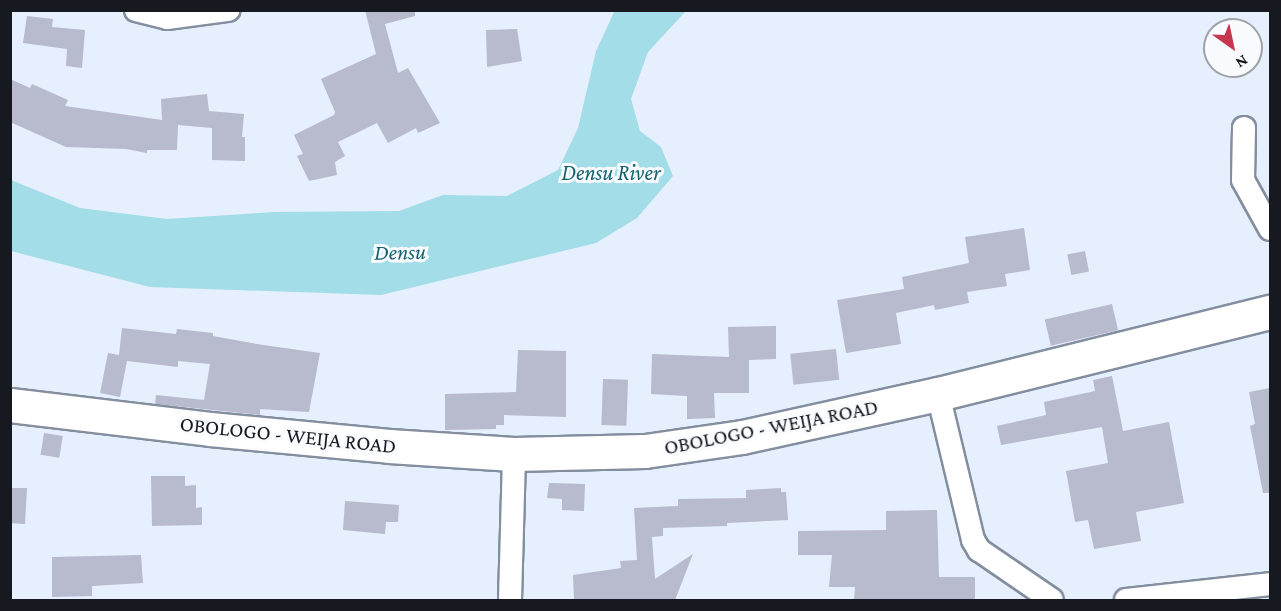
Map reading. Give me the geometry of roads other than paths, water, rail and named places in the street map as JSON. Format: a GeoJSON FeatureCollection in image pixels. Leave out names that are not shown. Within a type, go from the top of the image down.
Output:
{"type":"FeatureCollection","features":[{"type":"Feature","properties":{"kind":"street"},"geometry":{"type":"LineString","coordinates":[[136,10],[167,18],[228,10]]}},
{"type":"Feature","properties":{"kind":"street"},"geometry":{"type":"LineString","coordinates":[[1244,128],[1243,180],[1270,229]]}},
{"type":"Feature","properties":{"kind":"street","name":"OBOLOGO - WEIJA ROAD"},"geometry":{"type":"LineString","coordinates":[[10,405],[222,430],[514,454],[656,449],[742,437],[938,394],[1270,312]]}},
{"type":"Feature","properties":{"kind":"street"},"geometry":{"type":"LineString","coordinates":[[938,394],[973,540],[979,550],[1052,600]]}},
{"type":"Feature","properties":{"kind":"street"},"geometry":{"type":"LineString","coordinates":[[510,600],[514,454]]}},
{"type":"Feature","properties":{"kind":"street"},"geometry":{"type":"LineString","coordinates":[[1126,600],[1270,584]]}},
{"type":"Feature","properties":{"kind":"water","name":"Densu River"},"geometry":{"type":"Polygon","coordinates":[[[615,10],[686,11],[648,52],[631,99],[640,131],[661,147],[673,176],[637,218],[596,243],[381,295],[150,287],[11,251],[11,180],[80,208],[167,219],[275,212],[399,211],[443,195],[507,196],[558,170],[578,128],[596,51],[615,10]]]}},
{"type":"Feature","properties":{"kind":"water label","name":"Densu"},"geometry":{"type":"Point","coordinates":[400,252]}}]}
